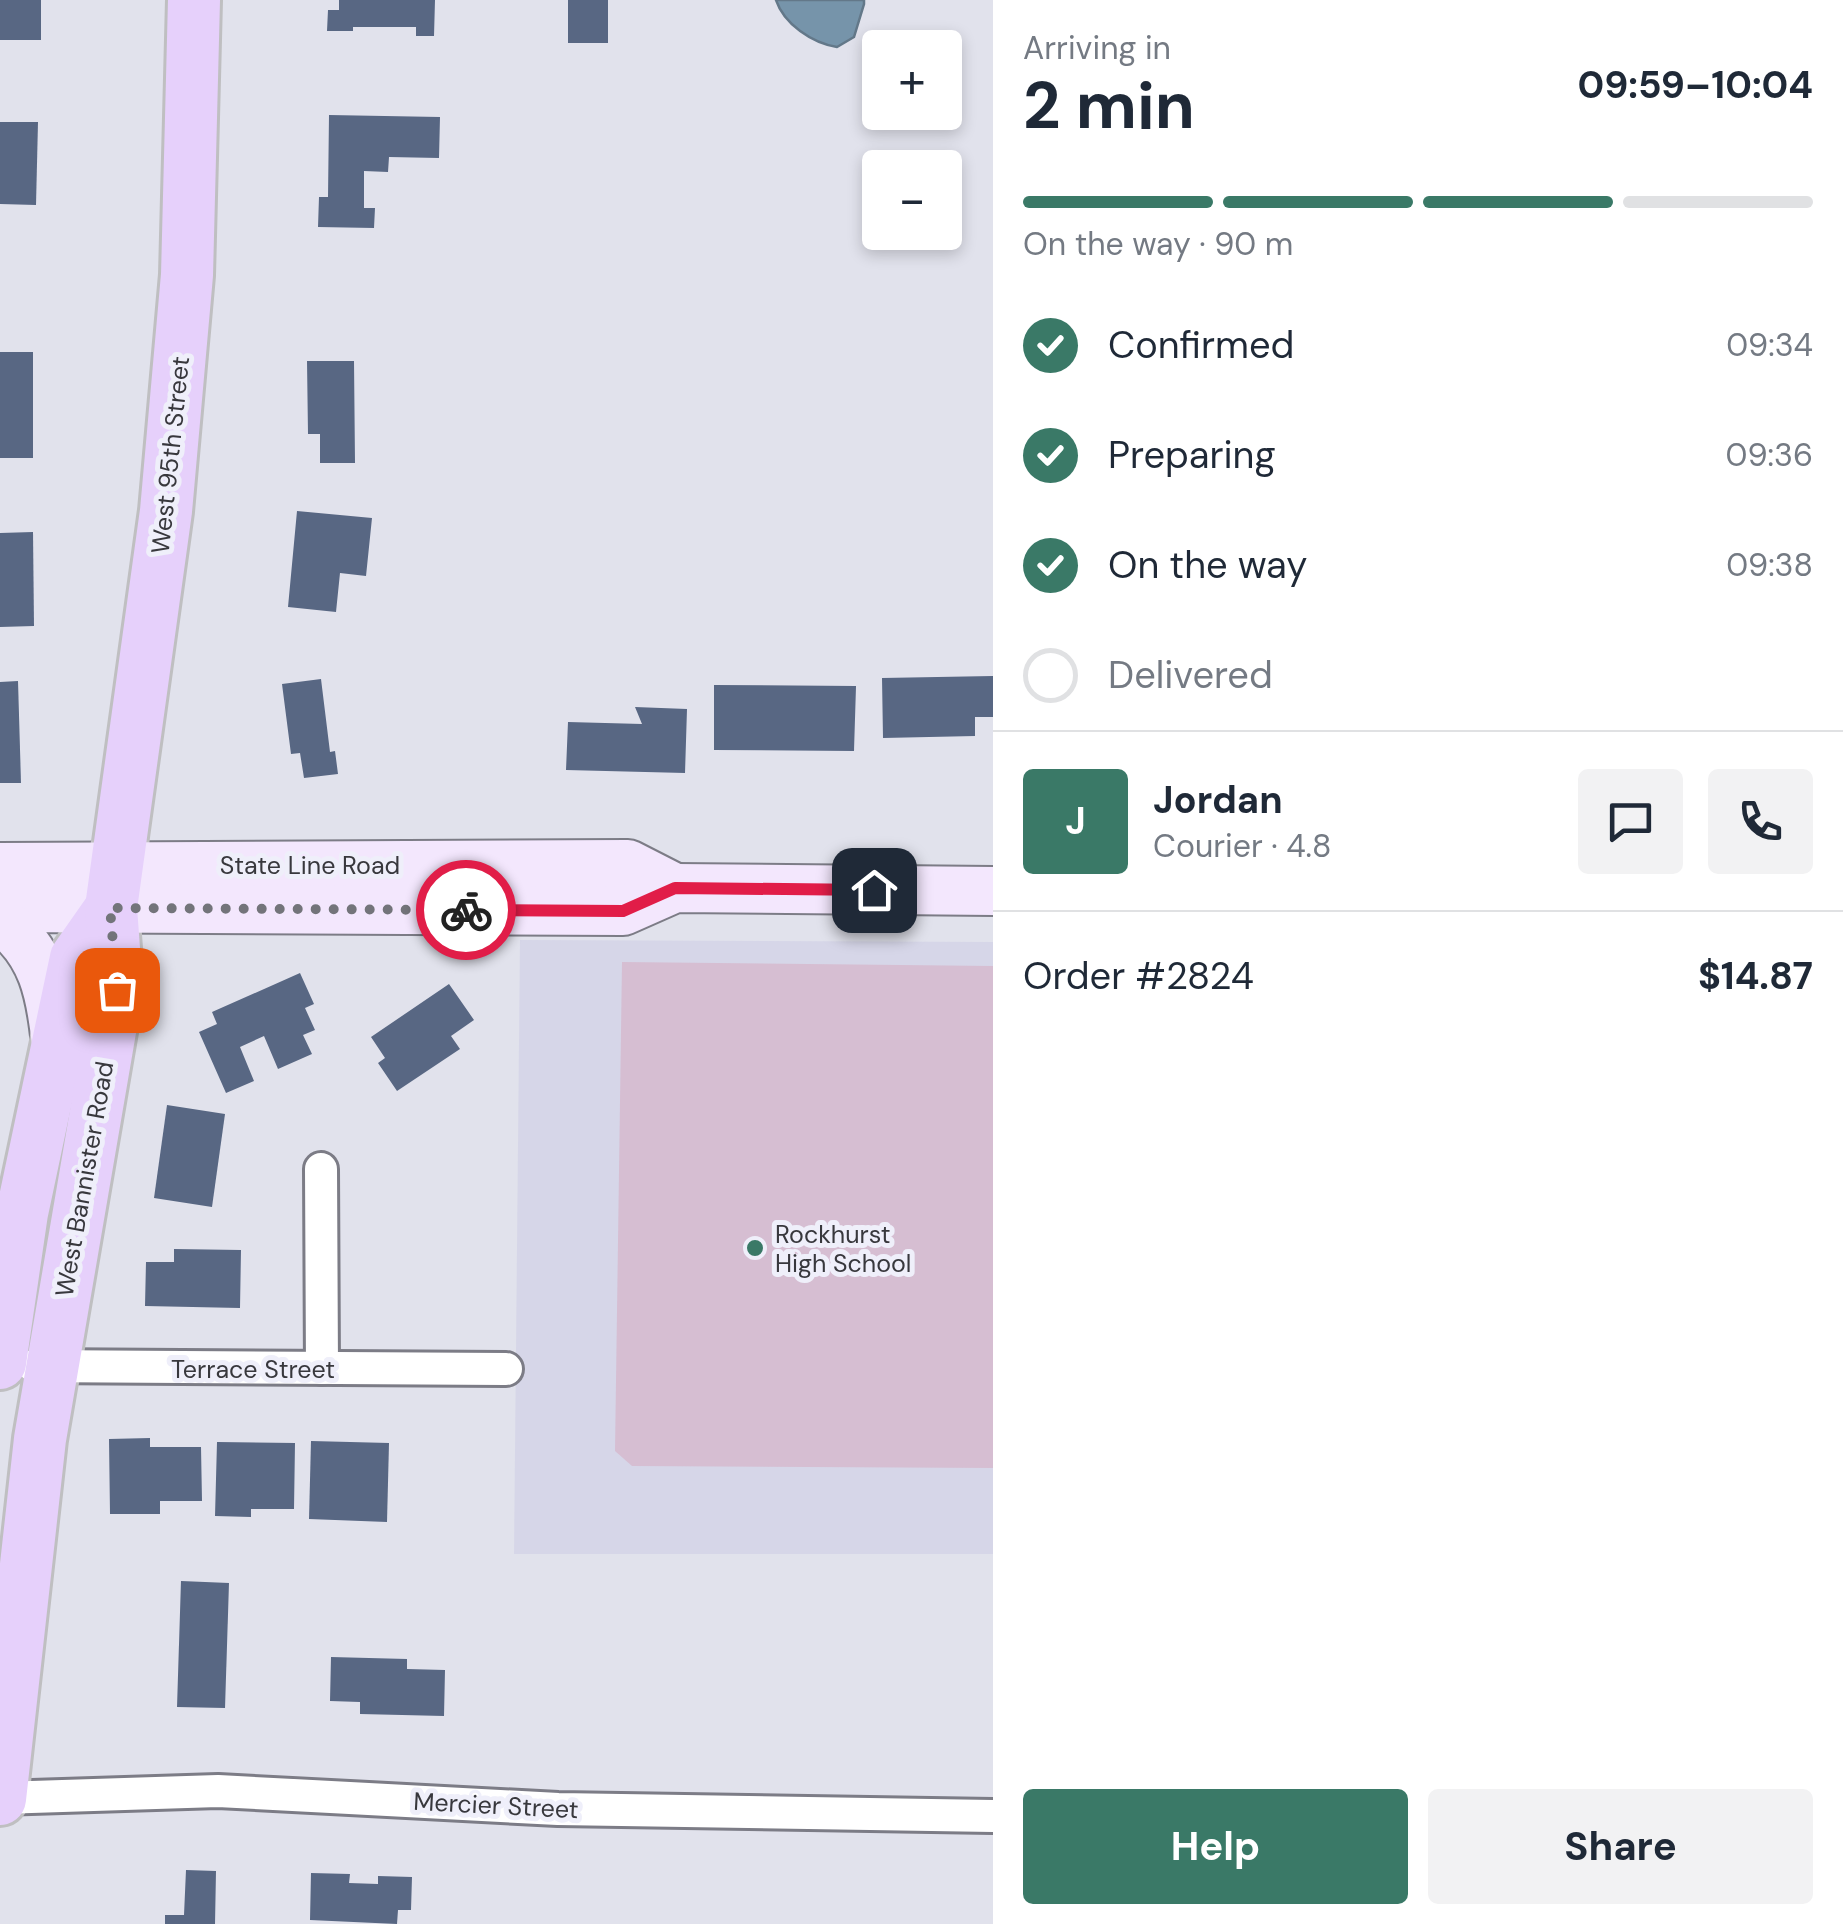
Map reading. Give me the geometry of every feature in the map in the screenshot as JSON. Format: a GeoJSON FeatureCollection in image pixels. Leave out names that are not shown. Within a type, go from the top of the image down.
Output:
{"type":"FeatureCollection","features":[{"type":"Feature","properties":{"kind":"main road","name":"West 95th Street"},"geometry":{"type":"LineString","coordinates":[[114,887],[166,511],[186,275],[194,0]]}},
{"type":"Feature","properties":{"kind":"main road","name":"State Line Road"},"geometry":{"type":"LineString","coordinates":[[0,908],[114,887],[628,864],[675,888],[993,890]]}},
{"type":"Feature","properties":{"kind":"main road","name":"State Line Road"},"geometry":{"type":"LineString","coordinates":[[0,867],[114,887]]}},
{"type":"Feature","properties":{"kind":"main road","name":"West Bannister Road"},"geometry":{"type":"LineString","coordinates":[[0,1362],[22,1213],[76,958],[114,887]]}},
{"type":"Feature","properties":{"kind":"main road","name":"West Bannister Road"},"geometry":{"type":"LineString","coordinates":[[0,1798],[40,1439],[117,990],[114,887]]}},
{"type":"Feature","properties":{"kind":"main road"},"geometry":{"type":"LineString","coordinates":[[0,920],[28,946],[41,968],[51,998],[56,1051]]}},
{"type":"Feature","properties":{"kind":"street"},"geometry":{"type":"LineString","coordinates":[[322,1170],[322,1368]]}},
{"type":"Feature","properties":{"kind":"street","name":"Terrace Street"},"geometry":{"type":"LineString","coordinates":[[0,1362],[52,1369],[506,1369]]}},
{"type":"Feature","properties":{"kind":"street","name":"Mercier Street"},"geometry":{"type":"LineString","coordinates":[[0,1798],[218,1790],[558,1809],[993,1816]]}},
{"type":"Feature","properties":{"kind":"shaded area","name":"Rockhurst High School"},"geometry":{"type":"Polygon","coordinates":[[[520,940],[993,942],[993,1554],[514,1554],[520,940]]]}},
{"type":"Feature","properties":{"kind":"shaded area","name":"Rockhurst High School"},"geometry":{"type":"Polygon","coordinates":[[[622,962],[993,966],[993,1468],[632,1466],[615,1451],[622,962]]]}},
{"type":"Feature","properties":{"kind":"water"},"geometry":{"type":"Polygon","coordinates":[[[776,0],[864,0],[864,4],[854,37],[837,47],[800,31],[785,17],[776,0]]]}},
{"type":"Feature","properties":{"kind":"building"},"geometry":{"type":"Polygon","coordinates":[[[0,0],[41,0],[41,40],[0,40],[0,0]]]}},
{"type":"Feature","properties":{"kind":"building"},"geometry":{"type":"Polygon","coordinates":[[[339,0],[435,0],[434,36],[416,36],[416,27],[327,31],[328,10],[339,10],[339,0]]]}},
{"type":"Feature","properties":{"kind":"building"},"geometry":{"type":"Polygon","coordinates":[[[568,0],[608,0],[608,43],[568,43],[568,0]]]}},
{"type":"Feature","properties":{"kind":"building"},"geometry":{"type":"Polygon","coordinates":[[[329,115],[440,117],[439,158],[389,157],[388,172],[364,171],[364,208],[375,208],[374,228],[318,227],[319,197],[328,197],[329,115]]]}},
{"type":"Feature","properties":{"kind":"building"},"geometry":{"type":"Polygon","coordinates":[[[0,122],[38,122],[36,205],[0,204],[0,122]]]}},
{"type":"Feature","properties":{"kind":"building"},"geometry":{"type":"Polygon","coordinates":[[[0,352],[33,352],[33,458],[0,458],[0,352]]]}},
{"type":"Feature","properties":{"kind":"building"},"geometry":{"type":"Polygon","coordinates":[[[307,361],[354,361],[355,463],[320,463],[320,434],[308,434],[307,361]]]}},
{"type":"Feature","properties":{"kind":"building"},"geometry":{"type":"Polygon","coordinates":[[[297,511],[372,518],[366,576],[340,573],[336,612],[288,607],[297,511]]]}},
{"type":"Feature","properties":{"kind":"building"},"geometry":{"type":"Polygon","coordinates":[[[33,532],[34,626],[0,627],[0,533],[33,532]]]}},
{"type":"Feature","properties":{"kind":"building"},"geometry":{"type":"Polygon","coordinates":[[[993,676],[993,717],[975,717],[975,736],[883,738],[882,678],[993,676]]]}},
{"type":"Feature","properties":{"kind":"building"},"geometry":{"type":"Polygon","coordinates":[[[321,679],[330,752],[335,751],[338,774],[304,778],[300,753],[291,754],[282,684],[321,679]]]}},
{"type":"Feature","properties":{"kind":"building"},"geometry":{"type":"Polygon","coordinates":[[[18,681],[21,783],[0,783],[0,682],[18,681]]]}},
{"type":"Feature","properties":{"kind":"building"},"geometry":{"type":"Polygon","coordinates":[[[714,685],[856,686],[854,751],[714,750],[714,685]]]}},
{"type":"Feature","properties":{"kind":"building"},"geometry":{"type":"Polygon","coordinates":[[[635,707],[687,709],[685,773],[566,770],[568,722],[642,724],[635,707]]]}},
{"type":"Feature","properties":{"kind":"building"},"geometry":{"type":"Polygon","coordinates":[[[300,973],[314,1004],[305,1008],[315,1030],[303,1035],[312,1054],[278,1069],[264,1036],[240,1047],[254,1081],[226,1093],[199,1032],[217,1024],[212,1012],[300,973]]]}},
{"type":"Feature","properties":{"kind":"building"},"geometry":{"type":"Polygon","coordinates":[[[449,984],[474,1020],[451,1036],[460,1049],[397,1091],[378,1063],[385,1058],[371,1037],[449,984]]]}},
{"type":"Feature","properties":{"kind":"building"},"geometry":{"type":"Polygon","coordinates":[[[167,1105],[225,1114],[212,1207],[154,1198],[167,1105]]]}},
{"type":"Feature","properties":{"kind":"building"},"geometry":{"type":"Polygon","coordinates":[[[174,1249],[241,1250],[240,1308],[145,1306],[146,1262],[174,1262],[174,1249]]]}},
{"type":"Feature","properties":{"kind":"building"},"geometry":{"type":"Polygon","coordinates":[[[150,1438],[150,1447],[201,1447],[202,1501],[160,1501],[160,1514],[110,1514],[109,1439],[150,1438]]]}},
{"type":"Feature","properties":{"kind":"building"},"geometry":{"type":"Polygon","coordinates":[[[311,1441],[389,1443],[387,1522],[309,1519],[311,1441]]]}},
{"type":"Feature","properties":{"kind":"building"},"geometry":{"type":"Polygon","coordinates":[[[217,1442],[295,1443],[294,1509],[251,1509],[251,1517],[215,1516],[217,1442]]]}},
{"type":"Feature","properties":{"kind":"building"},"geometry":{"type":"Polygon","coordinates":[[[181,1581],[229,1583],[225,1708],[177,1707],[181,1581]]]}},
{"type":"Feature","properties":{"kind":"building"},"geometry":{"type":"Polygon","coordinates":[[[331,1657],[407,1659],[407,1669],[445,1670],[444,1716],[360,1714],[360,1702],[330,1701],[331,1657]]]}},
{"type":"Feature","properties":{"kind":"building"},"geometry":{"type":"Polygon","coordinates":[[[186,1870],[216,1871],[215,1924],[165,1924],[165,1915],[184,1915],[186,1870]]]}},
{"type":"Feature","properties":{"kind":"building"},"geometry":{"type":"Polygon","coordinates":[[[311,1873],[350,1874],[349,1883],[378,1884],[378,1876],[412,1877],[411,1910],[398,1910],[397,1924],[310,1920],[311,1873]]]}},
{"type":"Feature","properties":{"kind":"way so far"},"geometry":{"type":"LineString","coordinates":[[117,990],[110,908],[466,910]]}},
{"type":"Feature","properties":{"kind":"place","name":"Rockhurst High School"},"geometry":{"type":"Point","coordinates":[755,1248]}},
{"type":"Feature","properties":{"kind":"route"},"geometry":{"type":"LineString","coordinates":[[466,910],[623,911],[675,888],[874,890]]}}]}
